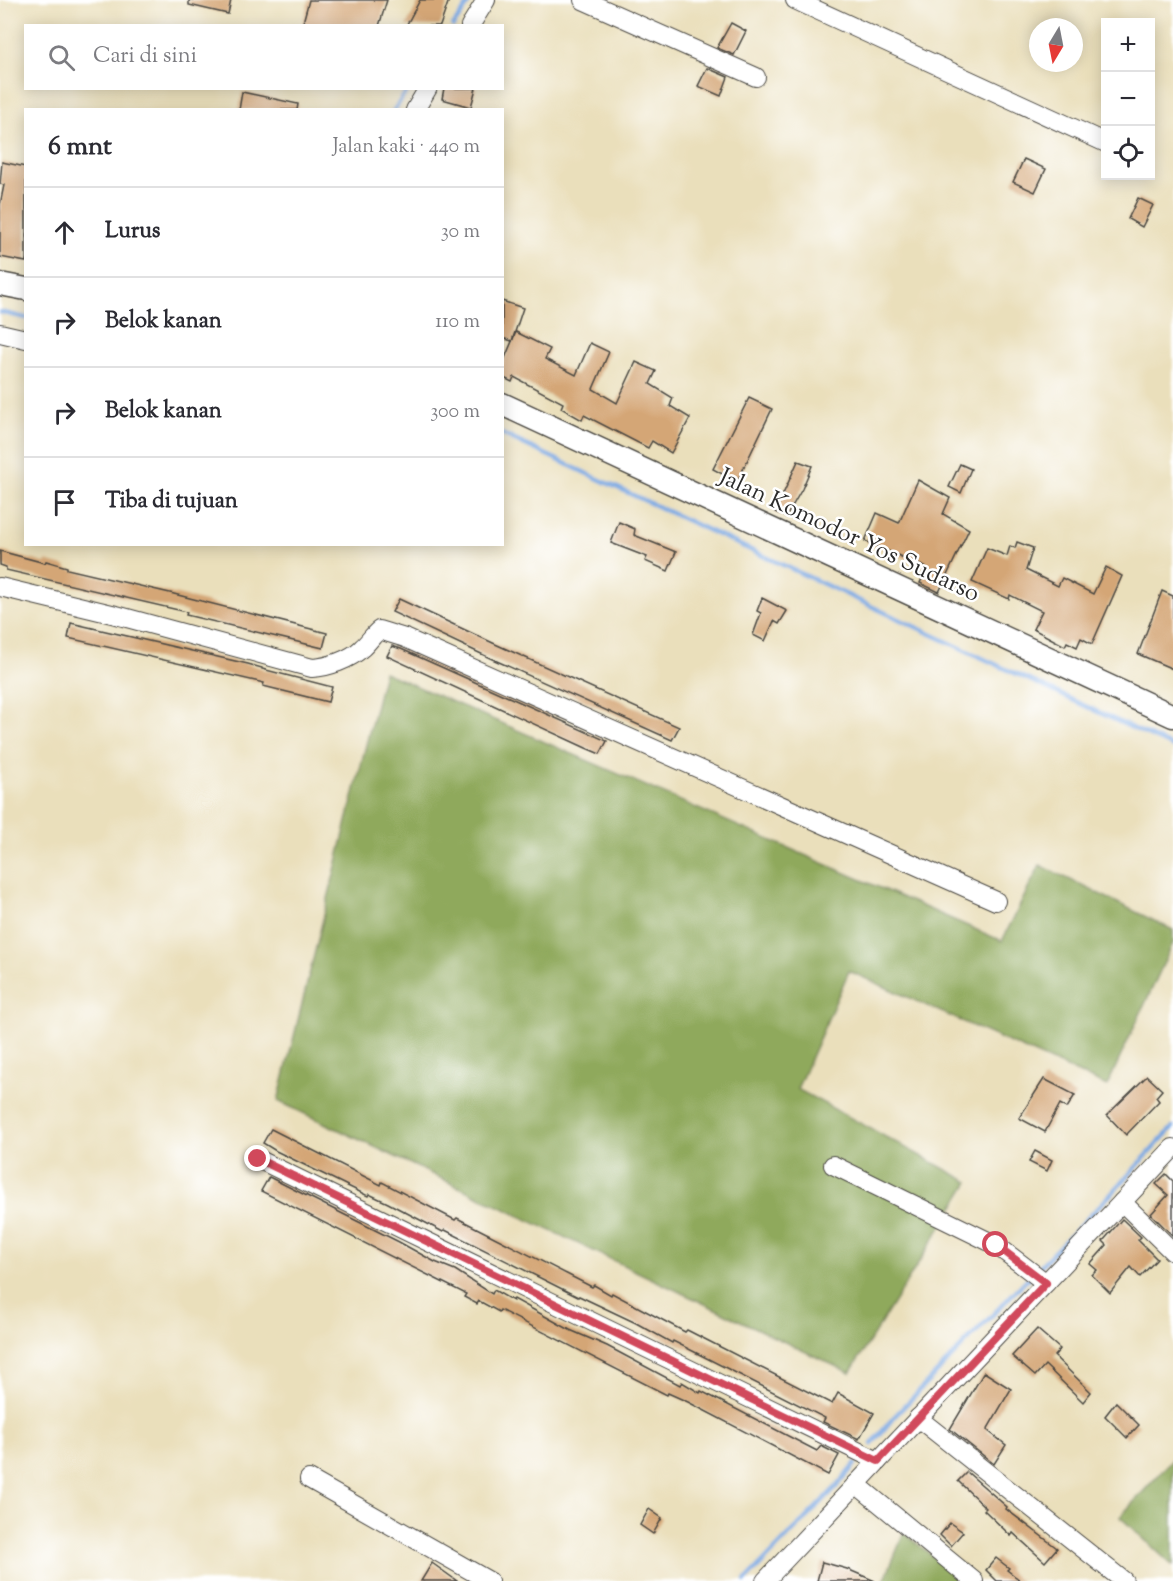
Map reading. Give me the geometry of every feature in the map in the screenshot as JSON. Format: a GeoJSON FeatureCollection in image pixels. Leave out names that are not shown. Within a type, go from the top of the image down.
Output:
{"type":"FeatureCollection","features":[{"type":"Feature","properties":{"kind":"street"},"geometry":{"type":"LineString","coordinates":[[471,24],[486,0]]}},
{"type":"Feature","properties":{"kind":"street"},"geometry":{"type":"LineString","coordinates":[[583,0],[756,77]]}},
{"type":"Feature","properties":{"kind":"street"},"geometry":{"type":"LineString","coordinates":[[795,0],[1101,141]]}},
{"type":"Feature","properties":{"kind":"street"},"geometry":{"type":"LineString","coordinates":[[415,108],[427,90]]}},
{"type":"Feature","properties":{"kind":"street"},"geometry":{"type":"LineString","coordinates":[[0,284],[24,289]]}},
{"type":"Feature","properties":{"kind":"street"},"geometry":{"type":"LineString","coordinates":[[0,333],[24,339]]}},
{"type":"Feature","properties":{"kind":"street","name":"Jalan Komodor Yos Sudarso"},"geometry":{"type":"LineString","coordinates":[[504,405],[1173,716]]}},
{"type":"Feature","properties":{"kind":"street"},"geometry":{"type":"LineString","coordinates":[[0,587],[116,615],[312,668],[328,667],[362,649],[379,630],[388,632],[996,902]]}},
{"type":"Feature","properties":{"kind":"street"},"geometry":{"type":"LineString","coordinates":[[765,1581],[1044,1281],[1173,1148]]}},
{"type":"Feature","properties":{"kind":"street"},"geometry":{"type":"LineString","coordinates":[[258,1159],[878,1461]]}},
{"type":"Feature","properties":{"kind":"street"},"geometry":{"type":"LineString","coordinates":[[833,1165],[996,1245],[1044,1281]]}},
{"type":"Feature","properties":{"kind":"street"},"geometry":{"type":"LineString","coordinates":[[1122,1202],[1173,1252]]}},
{"type":"Feature","properties":{"kind":"street"},"geometry":{"type":"LineString","coordinates":[[918,1418],[1124,1581]]}},
{"type":"Feature","properties":{"kind":"street"},"geometry":{"type":"LineString","coordinates":[[309,1479],[489,1581]]}},
{"type":"Feature","properties":{"kind":"street"},"geometry":{"type":"LineString","coordinates":[[856,1484],[974,1581]]}},
{"type":"Feature","properties":{"kind":"green space"},"geometry":{"type":"Polygon","coordinates":[[[384,672],[1002,941],[1040,865],[1173,930],[1173,943],[1107,1086],[849,971],[797,1089],[969,1182],[850,1373],[278,1101],[384,672]]]}},
{"type":"Feature","properties":{"kind":"green space"},"geometry":{"type":"Polygon","coordinates":[[[1173,1459],[1173,1566],[1120,1517],[1173,1459]]]}},
{"type":"Feature","properties":{"kind":"green space"},"geometry":{"type":"Polygon","coordinates":[[[904,1533],[963,1581],[884,1581],[904,1533]]]}},
{"type":"Feature","properties":{"kind":"building"},"geometry":{"type":"Polygon","coordinates":[[[189,0],[231,0],[228,14],[189,5],[189,0]]]}},
{"type":"Feature","properties":{"kind":"building"},"geometry":{"type":"Polygon","coordinates":[[[309,0],[387,0],[380,24],[303,24],[309,0]]]}},
{"type":"Feature","properties":{"kind":"building"},"geometry":{"type":"Polygon","coordinates":[[[420,0],[449,0],[441,24],[407,24],[420,0]]]}},
{"type":"Feature","properties":{"kind":"building"},"geometry":{"type":"Polygon","coordinates":[[[731,23],[746,31],[734,55],[717,48],[731,23]]]}},
{"type":"Feature","properties":{"kind":"building"},"geometry":{"type":"Polygon","coordinates":[[[707,68],[728,77],[721,96],[698,86],[707,68]]]}},
{"type":"Feature","properties":{"kind":"building"},"geometry":{"type":"Polygon","coordinates":[[[444,90],[475,90],[471,107],[442,99],[444,90]]]}},
{"type":"Feature","properties":{"kind":"building"},"geometry":{"type":"Polygon","coordinates":[[[242,92],[298,104],[297,108],[239,108],[242,92]]]}},
{"type":"Feature","properties":{"kind":"building"},"geometry":{"type":"Polygon","coordinates":[[[1024,159],[1046,169],[1035,192],[1013,182],[1024,159]]]}},
{"type":"Feature","properties":{"kind":"building"},"geometry":{"type":"Polygon","coordinates":[[[2,162],[24,167],[24,262],[0,257],[0,205],[4,185],[0,184],[2,162]]]}},
{"type":"Feature","properties":{"kind":"building"},"geometry":{"type":"Polygon","coordinates":[[[1138,198],[1153,205],[1142,227],[1128,219],[1138,198]]]}},
{"type":"Feature","properties":{"kind":"building"},"geometry":{"type":"Polygon","coordinates":[[[504,302],[523,308],[512,341],[504,339],[504,302]]]}},
{"type":"Feature","properties":{"kind":"building"},"geometry":{"type":"Polygon","coordinates":[[[516,332],[550,349],[545,359],[576,375],[590,343],[609,352],[593,389],[617,403],[636,362],[656,371],[650,384],[673,398],[670,406],[690,418],[671,453],[652,441],[648,448],[584,415],[582,420],[561,408],[563,403],[514,377],[512,382],[504,378],[504,360],[516,332]]]}},
{"type":"Feature","properties":{"kind":"building"},"geometry":{"type":"Polygon","coordinates":[[[749,398],[772,409],[737,482],[713,469],[749,398]]]}},
{"type":"Feature","properties":{"kind":"building"},"geometry":{"type":"Polygon","coordinates":[[[798,461],[812,466],[786,517],[775,512],[798,461]]]}},
{"type":"Feature","properties":{"kind":"building"},"geometry":{"type":"Polygon","coordinates":[[[960,464],[971,469],[961,493],[949,487],[960,464]]]}},
{"type":"Feature","properties":{"kind":"building"},"geometry":{"type":"Polygon","coordinates":[[[918,480],[950,498],[943,514],[969,529],[939,592],[920,583],[927,568],[865,541],[877,513],[899,523],[918,480]]]}},
{"type":"Feature","properties":{"kind":"building"},"geometry":{"type":"Polygon","coordinates":[[[619,522],[635,529],[634,535],[676,552],[668,571],[645,561],[647,557],[611,543],[619,522]]]}},
{"type":"Feature","properties":{"kind":"building"},"geometry":{"type":"Polygon","coordinates":[[[1017,542],[1033,548],[1026,570],[1058,586],[1062,578],[1093,594],[1106,567],[1122,576],[1092,644],[1081,638],[1077,647],[1067,642],[1065,646],[1033,629],[1042,611],[1010,595],[1009,599],[972,582],[987,548],[1007,556],[1010,546],[1015,548],[1017,542]]]}},
{"type":"Feature","properties":{"kind":"building"},"geometry":{"type":"Polygon","coordinates":[[[0,551],[327,633],[323,648],[186,615],[187,612],[6,570],[6,567],[0,565],[0,551]]]}},
{"type":"Feature","properties":{"kind":"building"},"geometry":{"type":"Polygon","coordinates":[[[1162,591],[1173,596],[1173,669],[1138,654],[1162,591]]]}},
{"type":"Feature","properties":{"kind":"building"},"geometry":{"type":"Polygon","coordinates":[[[762,598],[787,611],[779,624],[774,621],[765,641],[753,635],[761,613],[757,611],[762,598]]]}},
{"type":"Feature","properties":{"kind":"building"},"geometry":{"type":"Polygon","coordinates":[[[399,599],[679,727],[672,740],[490,658],[392,612],[399,599]]]}},
{"type":"Feature","properties":{"kind":"building"},"geometry":{"type":"Polygon","coordinates":[[[71,623],[248,664],[332,687],[328,702],[263,686],[264,683],[68,638],[71,623]]]}},
{"type":"Feature","properties":{"kind":"building"},"geometry":{"type":"Polygon","coordinates":[[[392,646],[607,741],[600,754],[586,748],[387,656],[392,646]]]}},
{"type":"Feature","properties":{"kind":"building"},"geometry":{"type":"Polygon","coordinates":[[[1147,1076],[1162,1090],[1156,1097],[1159,1101],[1126,1135],[1107,1115],[1147,1076]]]}},
{"type":"Feature","properties":{"kind":"building"},"geometry":{"type":"Polygon","coordinates":[[[1044,1079],[1075,1095],[1067,1108],[1060,1104],[1045,1132],[1019,1118],[1044,1079]]]}},
{"type":"Feature","properties":{"kind":"building"},"geometry":{"type":"Polygon","coordinates":[[[271,1129],[381,1185],[382,1182],[455,1220],[457,1218],[592,1287],[594,1285],[611,1295],[612,1293],[685,1332],[687,1330],[832,1404],[838,1393],[874,1413],[859,1439],[823,1422],[825,1418],[673,1341],[672,1343],[636,1323],[578,1297],[445,1230],[443,1232],[388,1203],[369,1194],[368,1196],[276,1151],[263,1143],[271,1129]]]}},
{"type":"Feature","properties":{"kind":"building"},"geometry":{"type":"Polygon","coordinates":[[[1035,1151],[1052,1160],[1047,1171],[1029,1162],[1035,1151]]]}},
{"type":"Feature","properties":{"kind":"building"},"geometry":{"type":"Polygon","coordinates":[[[1166,1174],[1173,1181],[1173,1236],[1151,1214],[1168,1195],[1156,1184],[1166,1174]]]}},
{"type":"Feature","properties":{"kind":"building"},"geometry":{"type":"Polygon","coordinates":[[[269,1177],[455,1270],[492,1294],[494,1290],[513,1301],[514,1299],[570,1330],[607,1346],[680,1385],[682,1382],[700,1393],[701,1391],[817,1451],[821,1446],[839,1455],[828,1475],[688,1402],[668,1393],[667,1395],[500,1310],[499,1312],[479,1301],[477,1304],[464,1297],[466,1294],[261,1191],[269,1177]]]}},
{"type":"Feature","properties":{"kind":"building"},"geometry":{"type":"Polygon","coordinates":[[[1122,1219],[1141,1237],[1138,1240],[1157,1259],[1140,1277],[1131,1267],[1110,1293],[1092,1275],[1097,1270],[1090,1264],[1107,1245],[1103,1241],[1122,1219]]]}},
{"type":"Feature","properties":{"kind":"building"},"geometry":{"type":"Polygon","coordinates":[[[1037,1329],[1060,1349],[1054,1356],[1091,1392],[1083,1402],[1045,1365],[1035,1376],[1012,1356],[1037,1329]]]}},
{"type":"Feature","properties":{"kind":"building"},"geometry":{"type":"Polygon","coordinates":[[[984,1372],[1011,1389],[987,1430],[1006,1445],[994,1464],[950,1429],[984,1372]]]}},
{"type":"Feature","properties":{"kind":"building"},"geometry":{"type":"Polygon","coordinates":[[[1116,1402],[1139,1425],[1127,1438],[1105,1416],[1116,1402]]]}},
{"type":"Feature","properties":{"kind":"building"},"geometry":{"type":"Polygon","coordinates":[[[967,1472],[1007,1507],[1006,1509],[1057,1548],[1045,1562],[1013,1533],[1011,1536],[958,1481],[967,1472]]]}},
{"type":"Feature","properties":{"kind":"building"},"geometry":{"type":"Polygon","coordinates":[[[649,1509],[662,1518],[653,1534],[640,1525],[649,1509]]]}},
{"type":"Feature","properties":{"kind":"building"},"geometry":{"type":"Polygon","coordinates":[[[950,1523],[963,1532],[951,1546],[940,1535],[950,1523]]]}},
{"type":"Feature","properties":{"kind":"building"},"geometry":{"type":"Polygon","coordinates":[[[996,1558],[1021,1581],[997,1581],[986,1570],[996,1558]]]}},
{"type":"Feature","properties":{"kind":"building"},"geometry":{"type":"Polygon","coordinates":[[[822,1562],[847,1569],[875,1581],[817,1581],[822,1562]]]}},
{"type":"Feature","properties":{"kind":"building"},"geometry":{"type":"Polygon","coordinates":[[[432,1563],[457,1581],[421,1581],[432,1563]]]}},
{"type":"Feature","properties":{"kind":"waterway"},"geometry":{"type":"LineString","coordinates":[[454,24],[471,0]]}},
{"type":"Feature","properties":{"kind":"waterway"},"geometry":{"type":"LineString","coordinates":[[395,108],[408,90]]}},
{"type":"Feature","properties":{"kind":"waterway"},"geometry":{"type":"LineString","coordinates":[[0,312],[24,318]]}},
{"type":"Feature","properties":{"kind":"waterway"},"geometry":{"type":"LineString","coordinates":[[504,435],[1173,747]]}},
{"type":"Feature","properties":{"kind":"waterway"},"geometry":{"type":"LineString","coordinates":[[1036,1270],[1173,1127]]}},
{"type":"Feature","properties":{"kind":"waterway"},"geometry":{"type":"LineString","coordinates":[[872,1444],[893,1418],[1030,1276]]}},
{"type":"Feature","properties":{"kind":"waterway"},"geometry":{"type":"LineString","coordinates":[[745,1581],[837,1486],[855,1464]]}},
{"type":"Feature","properties":{"kind":"route"},"geometry":{"type":"LineString","coordinates":[[258,1159],[878,1461],[1046,1283],[996,1245]]}}]}
